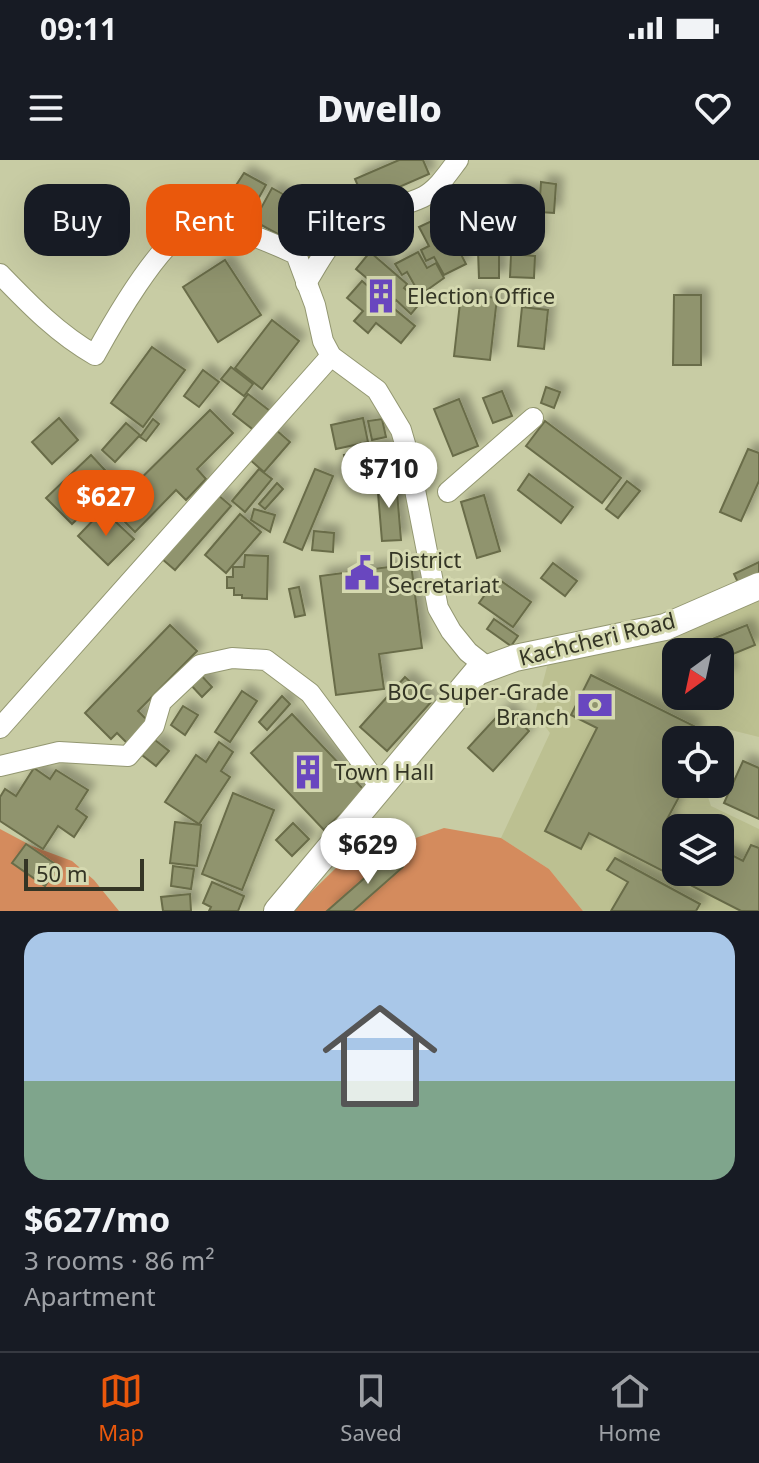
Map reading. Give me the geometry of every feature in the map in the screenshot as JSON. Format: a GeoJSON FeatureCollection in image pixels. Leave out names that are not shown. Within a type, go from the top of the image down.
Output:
{"type":"FeatureCollection","features":[{"type":"Feature","properties":{"kind":"main road","name":"Kachcheri Road"},"geometry":{"type":"LineString","coordinates":[[487,667],[515,658],[665,627],[759,586]]}},
{"type":"Feature","properties":{"kind":"main road"},"geometry":{"type":"LineString","coordinates":[[277,911],[467,681],[487,667]]}},
{"type":"Feature","properties":{"kind":"street"},"geometry":{"type":"LineString","coordinates":[[306,283],[337,237],[350,226],[380,210],[424,196],[439,184],[458,160]]}},
{"type":"Feature","properties":{"kind":"street"},"geometry":{"type":"LineString","coordinates":[[0,274],[44,319],[71,341],[95,355],[136,288],[165,249],[189,229],[212,225],[256,235],[296,254],[315,305],[323,341],[331,356],[377,390],[401,430],[438,608],[468,652],[487,667]]}},
{"type":"Feature","properties":{"kind":"street"},"geometry":{"type":"LineString","coordinates":[[0,728],[331,356]]}},
{"type":"Feature","properties":{"kind":"street"},"geometry":{"type":"LineString","coordinates":[[448,492],[533,418]]}},
{"type":"Feature","properties":{"kind":"street"},"geometry":{"type":"LineString","coordinates":[[0,766],[59,752],[128,756],[154,726],[161,702],[200,665],[232,658],[266,660],[310,693],[381,788]]}},
{"type":"Feature","properties":{"kind":"shaded area"},"geometry":{"type":"Polygon","coordinates":[[[759,591],[759,737],[734,731],[734,726],[662,726],[662,798],[708,798],[711,806],[728,814],[662,814],[662,886],[734,886],[734,817],[759,829],[759,911],[583,911],[549,869],[501,838],[550,733],[535,713],[549,659],[759,591]]]}},
{"type":"Feature","properties":{"kind":"shaded area"},"geometry":{"type":"Polygon","coordinates":[[[444,828],[501,838],[549,869],[583,911],[292,911],[339,865],[444,828]]]}},
{"type":"Feature","properties":{"kind":"shaded area"},"geometry":{"type":"Polygon","coordinates":[[[0,829],[32,846],[72,861],[94,880],[119,911],[0,911],[0,829]]]}},
{"type":"Feature","properties":{"kind":"building"},"geometry":{"type":"Polygon","coordinates":[[[399,160],[423,160],[429,174],[406,184],[357,184],[355,179],[399,160]]]}},
{"type":"Feature","properties":{"kind":"building"},"geometry":{"type":"Polygon","coordinates":[[[244,173],[266,185],[262,192],[262,184],[237,184],[244,173]]]}},
{"type":"Feature","properties":{"kind":"building"},"geometry":{"type":"Polygon","coordinates":[[[541,182],[556,184],[554,213],[545,212],[545,184],[541,182]]]}},
{"type":"Feature","properties":{"kind":"building"},"geometry":{"type":"Polygon","coordinates":[[[272,188],[278,191],[278,234],[262,225],[262,206],[272,188]]]}},
{"type":"Feature","properties":{"kind":"building"},"geometry":{"type":"Polygon","coordinates":[[[430,222],[430,256],[462,256],[466,264],[444,275],[434,257],[426,261],[421,250],[429,246],[419,227],[430,222]]]}},
{"type":"Feature","properties":{"kind":"building"},"geometry":{"type":"Polygon","coordinates":[[[418,252],[427,268],[436,263],[444,278],[420,295],[407,272],[402,275],[395,264],[418,252]]]}},
{"type":"Feature","properties":{"kind":"building","name":"Election Office"},"geometry":{"type":"Polygon","coordinates":[[[367,256],[375,256],[407,284],[404,288],[421,302],[411,314],[396,300],[391,306],[415,326],[401,343],[376,323],[368,333],[354,321],[363,311],[347,298],[362,281],[377,294],[381,290],[356,269],[367,256]]]}},
{"type":"Feature","properties":{"kind":"building"},"geometry":{"type":"Polygon","coordinates":[[[478,256],[499,256],[499,278],[479,278],[478,256]]]}},
{"type":"Feature","properties":{"kind":"building"},"geometry":{"type":"Polygon","coordinates":[[[511,256],[535,256],[534,278],[510,277],[511,256]]]}},
{"type":"Feature","properties":{"kind":"building"},"geometry":{"type":"Polygon","coordinates":[[[225,260],[261,315],[218,342],[183,287],[225,260]]]}},
{"type":"Feature","properties":{"kind":"building"},"geometry":{"type":"Polygon","coordinates":[[[461,294],[497,298],[490,360],[454,356],[461,294]]]}},
{"type":"Feature","properties":{"kind":"building"},"geometry":{"type":"Polygon","coordinates":[[[674,295],[701,295],[701,365],[673,365],[674,295]]]}},
{"type":"Feature","properties":{"kind":"building"},"geometry":{"type":"Polygon","coordinates":[[[522,307],[548,310],[544,349],[518,346],[522,307]]]}},
{"type":"Feature","properties":{"kind":"building"},"geometry":{"type":"Polygon","coordinates":[[[272,320],[299,341],[262,389],[235,368],[272,320]]]}},
{"type":"Feature","properties":{"kind":"building"},"geometry":{"type":"Polygon","coordinates":[[[152,347],[185,370],[143,427],[111,403],[152,347]]]}},
{"type":"Feature","properties":{"kind":"building"},"geometry":{"type":"Polygon","coordinates":[[[231,367],[253,384],[244,396],[221,379],[231,367]]]}},
{"type":"Feature","properties":{"kind":"building"},"geometry":{"type":"Polygon","coordinates":[[[203,370],[219,382],[199,407],[184,396],[203,370]]]}},
{"type":"Feature","properties":{"kind":"building"},"geometry":{"type":"Polygon","coordinates":[[[546,387],[560,392],[554,408],[541,403],[546,387]]]}},
{"type":"Feature","properties":{"kind":"building"},"geometry":{"type":"Polygon","coordinates":[[[502,391],[512,416],[493,423],[483,398],[502,391]]]}},
{"type":"Feature","properties":{"kind":"building"},"geometry":{"type":"Polygon","coordinates":[[[248,394],[270,411],[255,431],[233,414],[248,394]]]}},
{"type":"Feature","properties":{"kind":"building"},"geometry":{"type":"Polygon","coordinates":[[[459,399],[478,446],[453,456],[434,409],[459,399]]]}},
{"type":"Feature","properties":{"kind":"building"},"geometry":{"type":"Polygon","coordinates":[[[210,410],[233,433],[197,469],[206,479],[186,500],[176,490],[135,532],[111,508],[210,410]]]}},
{"type":"Feature","properties":{"kind":"building"},"geometry":{"type":"Polygon","coordinates":[[[59,418],[78,440],[52,464],[32,442],[59,418]]]}},
{"type":"Feature","properties":{"kind":"building"},"geometry":{"type":"Polygon","coordinates":[[[363,418],[368,442],[336,449],[331,425],[363,418]]]}},
{"type":"Feature","properties":{"kind":"building"},"geometry":{"type":"Polygon","coordinates":[[[153,419],[159,424],[146,441],[140,437],[153,419]]]}},
{"type":"Feature","properties":{"kind":"building"},"geometry":{"type":"Polygon","coordinates":[[[382,419],[386,437],[372,440],[368,421],[382,419]]]}},
{"type":"Feature","properties":{"kind":"building"},"geometry":{"type":"Polygon","coordinates":[[[545,421],[621,478],[602,503],[526,446],[545,421]]]}},
{"type":"Feature","properties":{"kind":"building"},"geometry":{"type":"Polygon","coordinates":[[[126,423],[140,435],[115,462],[102,450],[126,423]]]}},
{"type":"Feature","properties":{"kind":"building"},"geometry":{"type":"Polygon","coordinates":[[[275,429],[290,442],[264,472],[249,459],[275,429]]]}},
{"type":"Feature","properties":{"kind":"building"},"geometry":{"type":"Polygon","coordinates":[[[385,445],[391,467],[350,477],[344,455],[385,445]]]}},
{"type":"Feature","properties":{"kind":"building"},"geometry":{"type":"Polygon","coordinates":[[[748,449],[759,453],[759,481],[741,521],[720,512],[748,449]]]}},
{"type":"Feature","properties":{"kind":"building"},"geometry":{"type":"Polygon","coordinates":[[[91,455],[116,482],[72,524],[46,498],[91,455]]]}},
{"type":"Feature","properties":{"kind":"building"},"geometry":{"type":"Polygon","coordinates":[[[259,469],[272,479],[245,512],[232,501],[259,469]]]}},
{"type":"Feature","properties":{"kind":"building"},"geometry":{"type":"Polygon","coordinates":[[[315,469],[333,476],[302,550],[284,542],[315,469]]]}},
{"type":"Feature","properties":{"kind":"building"},"geometry":{"type":"Polygon","coordinates":[[[529,474],[573,507],[561,523],[518,490],[529,474]]]}},
{"type":"Feature","properties":{"kind":"building"},"geometry":{"type":"Polygon","coordinates":[[[396,480],[401,540],[382,541],[377,481],[396,480]]]}},
{"type":"Feature","properties":{"kind":"building"},"geometry":{"type":"Polygon","coordinates":[[[627,481],[640,491],[618,518],[606,509],[627,481]]]}},
{"type":"Feature","properties":{"kind":"building"},"geometry":{"type":"Polygon","coordinates":[[[277,483],[283,489],[265,509],[259,504],[277,483]]]}},
{"type":"Feature","properties":{"kind":"building"},"geometry":{"type":"Polygon","coordinates":[[[218,495],[231,506],[175,570],[162,559],[218,495]]]}},
{"type":"Feature","properties":{"kind":"building"},"geometry":{"type":"Polygon","coordinates":[[[484,495],[500,551],[477,558],[461,502],[484,495]]]}},
{"type":"Feature","properties":{"kind":"building"},"geometry":{"type":"Polygon","coordinates":[[[254,509],[275,515],[270,532],[251,520],[254,509]]]}},
{"type":"Feature","properties":{"kind":"building"},"geometry":{"type":"Polygon","coordinates":[[[103,510],[134,539],[108,565],[78,536],[103,510]]]}},
{"type":"Feature","properties":{"kind":"building"},"geometry":{"type":"Polygon","coordinates":[[[240,514],[261,532],[226,573],[205,555],[240,514]]]}},
{"type":"Feature","properties":{"kind":"building"},"geometry":{"type":"Polygon","coordinates":[[[314,531],[334,533],[333,552],[312,550],[314,531]]]}},
{"type":"Feature","properties":{"kind":"building"},"geometry":{"type":"Polygon","coordinates":[[[245,555],[268,556],[267,599],[242,598],[242,595],[234,595],[234,588],[227,588],[227,577],[233,577],[233,567],[244,567],[245,555]]]}},
{"type":"Feature","properties":{"kind":"building"},"geometry":{"type":"Polygon","coordinates":[[[759,562],[759,583],[742,591],[734,574],[759,562]]]}},
{"type":"Feature","properties":{"kind":"building"},"geometry":{"type":"Polygon","coordinates":[[[553,563],[577,581],[565,596],[541,578],[553,563]]]}},
{"type":"Feature","properties":{"kind":"building"},"geometry":{"type":"Polygon","coordinates":[[[411,564],[422,648],[379,654],[384,689],[336,695],[320,576],[411,564]]]}},
{"type":"Feature","properties":{"kind":"building"},"geometry":{"type":"Polygon","coordinates":[[[497,578],[531,602],[513,627],[479,603],[497,578]]]}},
{"type":"Feature","properties":{"kind":"building"},"geometry":{"type":"Polygon","coordinates":[[[299,587],[305,615],[295,617],[289,589],[299,587]]]}},
{"type":"Feature","properties":{"kind":"building"},"geometry":{"type":"Polygon","coordinates":[[[494,619],[518,636],[511,646],[487,629],[494,619]]]}},
{"type":"Feature","properties":{"kind":"building"},"geometry":{"type":"Polygon","coordinates":[[[170,625],[197,651],[138,711],[148,721],[127,743],[117,733],[111,739],[85,713],[170,625]]]}},
{"type":"Feature","properties":{"kind":"building"},"geometry":{"type":"Polygon","coordinates":[[[747,625],[755,645],[734,654],[734,638],[715,638],[747,625]]]}},
{"type":"Feature","properties":{"kind":"building"},"geometry":{"type":"Polygon","coordinates":[[[199,673],[212,687],[202,697],[189,683],[199,673]]]}},
{"type":"Feature","properties":{"kind":"building"},"geometry":{"type":"Polygon","coordinates":[[[591,675],[694,726],[662,726],[662,798],[678,798],[670,814],[662,814],[662,870],[589,833],[581,849],[545,831],[597,728],[571,715],[591,675]]]}},
{"type":"Feature","properties":{"kind":"building"},"geometry":{"type":"Polygon","coordinates":[[[405,677],[432,701],[387,751],[360,727],[405,677]]]}},
{"type":"Feature","properties":{"kind":"building"},"geometry":{"type":"Polygon","coordinates":[[[242,691],[257,701],[230,742],[215,732],[242,691]]]}},
{"type":"Feature","properties":{"kind":"building"},"geometry":{"type":"Polygon","coordinates":[[[282,696],[290,704],[267,730],[259,722],[282,696]]]}},
{"type":"Feature","properties":{"kind":"building"},"geometry":{"type":"Polygon","coordinates":[[[183,706],[198,715],[185,735],[171,725],[183,706]]]}},
{"type":"Feature","properties":{"kind":"building"},"geometry":{"type":"Polygon","coordinates":[[[505,708],[529,731],[493,771],[468,748],[505,708]]]}},
{"type":"Feature","properties":{"kind":"building","name":"Town Hall"},"geometry":{"type":"Polygon","coordinates":[[[292,714],[365,791],[324,830],[251,753],[292,714]]]}},
{"type":"Feature","properties":{"kind":"building"},"geometry":{"type":"Polygon","coordinates":[[[155,740],[169,751],[156,766],[142,755],[155,740]]]}},
{"type":"Feature","properties":{"kind":"building"},"geometry":{"type":"Polygon","coordinates":[[[219,742],[233,752],[221,771],[230,777],[199,824],[165,802],[196,755],[206,762],[219,742]]]}},
{"type":"Feature","properties":{"kind":"building"},"geometry":{"type":"Polygon","coordinates":[[[743,761],[759,768],[759,819],[724,803],[726,798],[734,798],[734,781],[743,761]]]}},
{"type":"Feature","properties":{"kind":"building"},"geometry":{"type":"Polygon","coordinates":[[[34,768],[50,779],[56,770],[88,790],[76,809],[87,817],[74,837],[58,826],[43,849],[0,821],[0,797],[5,789],[16,796],[34,768]]]}},
{"type":"Feature","properties":{"kind":"building"},"geometry":{"type":"Polygon","coordinates":[[[233,793],[274,810],[242,890],[202,874],[233,793]]]}},
{"type":"Feature","properties":{"kind":"building"},"geometry":{"type":"Polygon","coordinates":[[[175,822],[201,825],[197,866],[170,863],[175,822]]]}},
{"type":"Feature","properties":{"kind":"building"},"geometry":{"type":"Polygon","coordinates":[[[293,823],[309,839],[292,856],[276,840],[293,823]]]}},
{"type":"Feature","properties":{"kind":"building"},"geometry":{"type":"Polygon","coordinates":[[[26,844],[58,866],[45,886],[12,863],[26,844]]]}},
{"type":"Feature","properties":{"kind":"building"},"geometry":{"type":"Polygon","coordinates":[[[751,845],[759,848],[759,911],[741,911],[692,886],[734,886],[734,856],[743,861],[751,845]]]}},
{"type":"Feature","properties":{"kind":"building"},"geometry":{"type":"Polygon","coordinates":[[[392,854],[403,867],[353,911],[327,911],[392,854]]]}},
{"type":"Feature","properties":{"kind":"building"},"geometry":{"type":"Polygon","coordinates":[[[615,858],[700,904],[696,911],[611,911],[628,882],[607,870],[615,858]]]}},
{"type":"Feature","properties":{"kind":"building"},"geometry":{"type":"Polygon","coordinates":[[[173,866],[194,869],[191,889],[171,886],[173,866]]]}},
{"type":"Feature","properties":{"kind":"building"},"geometry":{"type":"Polygon","coordinates":[[[212,882],[244,896],[238,911],[209,911],[211,907],[203,903],[212,882]]]}},
{"type":"Feature","properties":{"kind":"building"},"geometry":{"type":"Polygon","coordinates":[[[190,894],[191,911],[163,911],[161,897],[190,894]]]}},
{"type":"Feature","properties":{"kind":"place","name":"Election Office"},"geometry":{"type":"Point","coordinates":[381,296]}},
{"type":"Feature","properties":{"kind":"place","name":"District Secretariat"},"geometry":{"type":"Point","coordinates":[362,573]}},
{"type":"Feature","properties":{"kind":"place","name":"BOC Super-Grade Branch"},"geometry":{"type":"Point","coordinates":[595,705]}},
{"type":"Feature","properties":{"kind":"place","name":"Town Hall"},"geometry":{"type":"Point","coordinates":[308,772]}}]}
